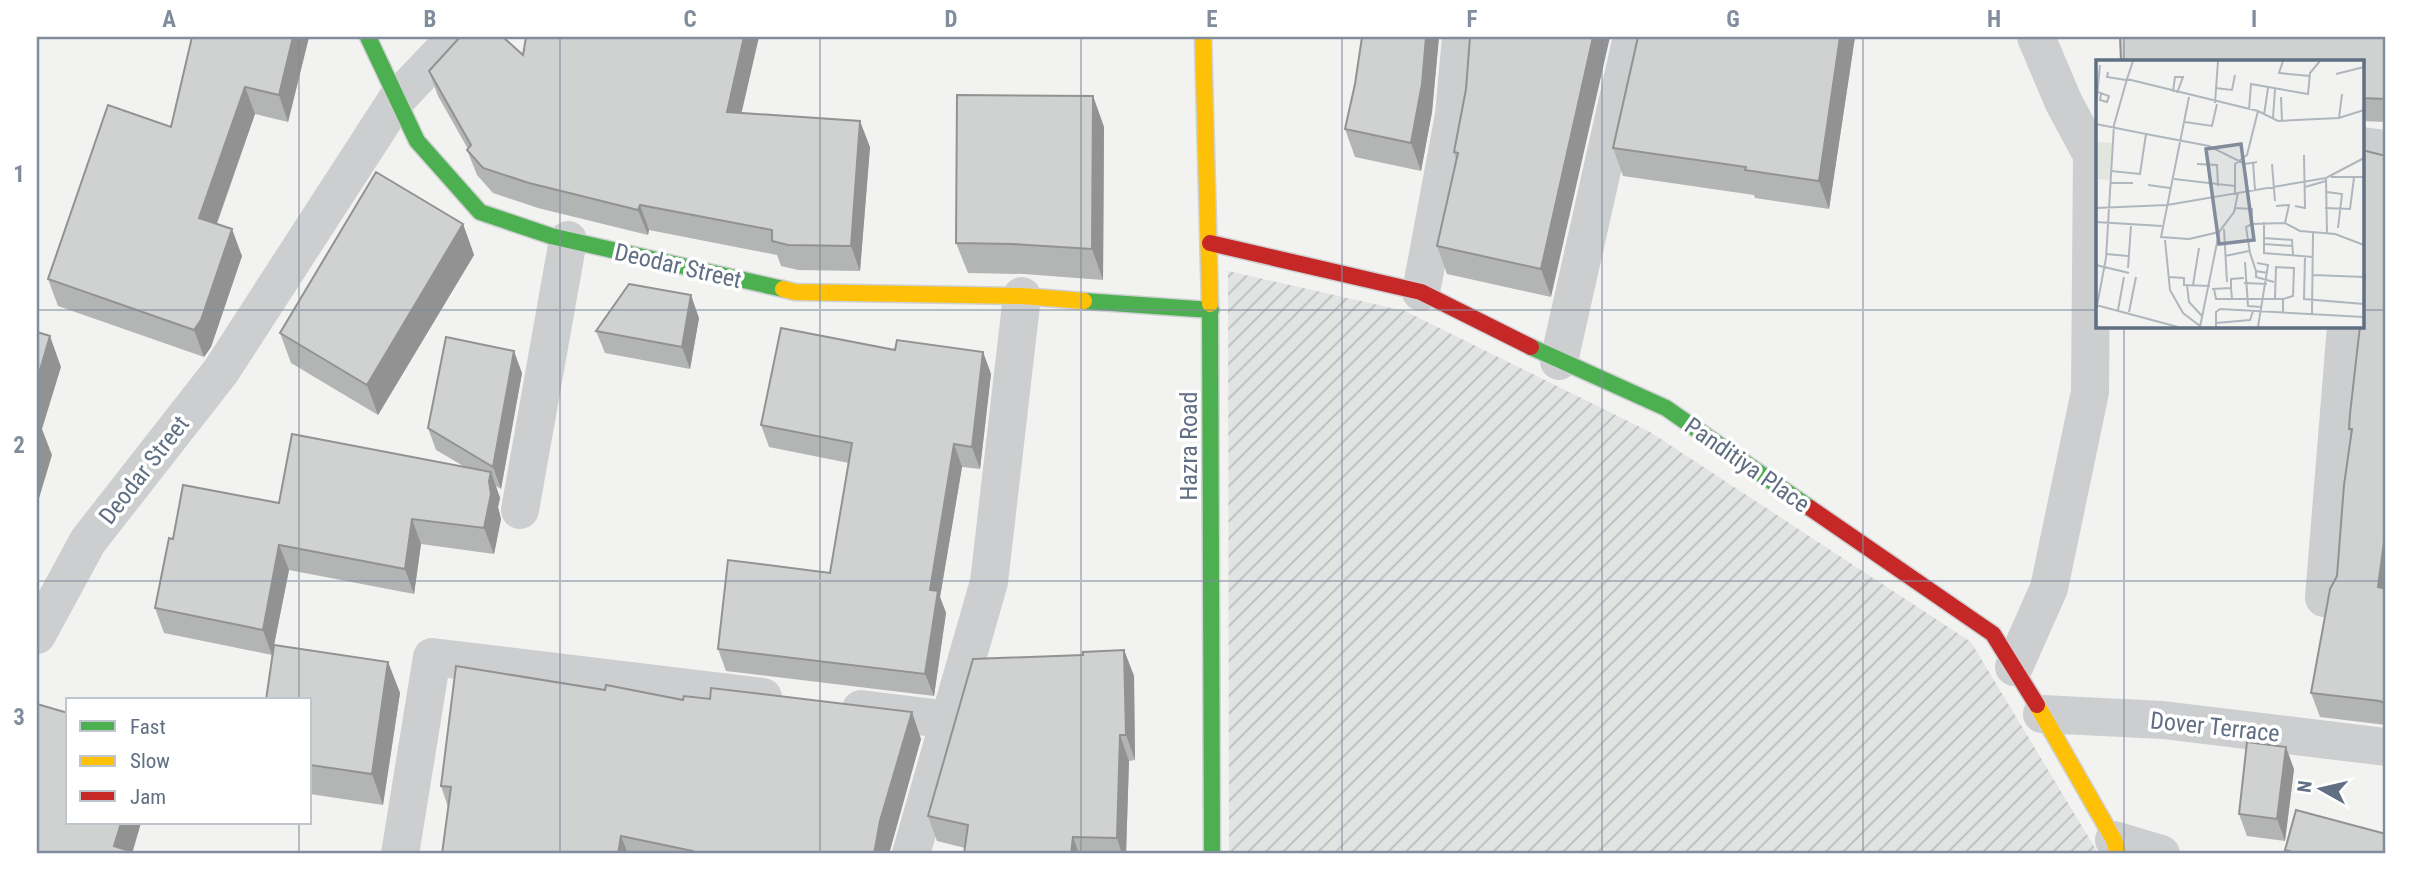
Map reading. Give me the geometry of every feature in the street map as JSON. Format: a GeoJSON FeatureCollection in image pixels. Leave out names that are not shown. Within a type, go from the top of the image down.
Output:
{"type":"FeatureCollection","features":[{"type":"Feature","properties":{"kind":"street","name":"Deodar Street"},"geometry":{"type":"LineString","coordinates":[[368,37],[417,141],[480,212],[568,240],[795,292],[1022,296],[1211,310]]}},
{"type":"Feature","properties":{"kind":"street"},"geometry":{"type":"LineString","coordinates":[[397,99],[456,37]]}},
{"type":"Feature","properties":{"kind":"street","name":"Hazra Road"},"geometry":{"type":"LineString","coordinates":[[1203,37],[1211,310],[1212,854]]}},
{"type":"Feature","properties":{"kind":"street"},"geometry":{"type":"LineString","coordinates":[[1421,292],[1454,115],[1461,37]]}},
{"type":"Feature","properties":{"kind":"street"},"geometry":{"type":"LineString","coordinates":[[1559,361],[1632,37]]}},
{"type":"Feature","properties":{"kind":"street"},"geometry":{"type":"LineString","coordinates":[[2014,667],[2049,588],[2090,392],[2095,155],[2064,103],[2036,37]]}},
{"type":"Feature","properties":{"kind":"street","name":"Deodar Street"},"geometry":{"type":"LineString","coordinates":[[37,635],[88,541],[221,371],[397,99]]}},
{"type":"Feature","properties":{"kind":"street"},"geometry":{"type":"LineString","coordinates":[[2364,146],[2386,149]]}},
{"type":"Feature","properties":{"kind":"street"},"geometry":{"type":"LineString","coordinates":[[520,510],[568,240]]}},
{"type":"Feature","properties":{"kind":"street","name":"Panditiya Place"},"geometry":{"type":"LineString","coordinates":[[1210,243],[1421,292],[1559,361],[1666,408],[1993,634],[2042,714],[2116,847],[2161,854]]}},
{"type":"Feature","properties":{"kind":"street"},"geometry":{"type":"LineString","coordinates":[[911,854],[989,582],[1022,296]]}},
{"type":"Feature","properties":{"kind":"street"},"geometry":{"type":"LineString","coordinates":[[2324,598],[2346,327]]}},
{"type":"Feature","properties":{"kind":"street"},"geometry":{"type":"LineString","coordinates":[[400,854],[432,657],[950,720]]}},
{"type":"Feature","properties":{"kind":"street","name":"Dover Terrace"},"geometry":{"type":"LineString","coordinates":[[2042,714],[2163,720],[2386,747]]}},
{"type":"Feature","properties":{"kind":"shaded area"},"geometry":{"type":"Polygon","coordinates":[[[1228,271],[1405,311],[1650,432],[1971,642],[2097,854],[1229,854],[1228,271]]]}},
{"type":"Feature","properties":{"kind":"building"},"geometry":{"type":"Polygon","coordinates":[[[192,37],[293,37],[279,95],[245,87],[199,218],[232,229],[201,320],[194,330],[48,279],[108,105],[171,127],[192,37]]]}},
{"type":"Feature","properties":{"kind":"building"},"geometry":{"type":"Polygon","coordinates":[[[460,37],[503,37],[523,55],[526,37],[744,37],[727,112],[860,121],[851,246],[788,245],[772,241],[772,230],[640,205],[638,210],[529,183],[483,168],[467,150],[471,145],[429,71],[460,37]]]}},
{"type":"Feature","properties":{"kind":"building"},"geometry":{"type":"Polygon","coordinates":[[[1362,37],[1426,37],[1422,84],[1411,143],[1345,129],[1362,37]]]}},
{"type":"Feature","properties":{"kind":"building"},"geometry":{"type":"Polygon","coordinates":[[[1470,37],[1593,37],[1541,269],[1437,246],[1458,153],[1454,152],[1466,89],[1470,37]]]}},
{"type":"Feature","properties":{"kind":"building"},"geometry":{"type":"Polygon","coordinates":[[[1638,37],[1840,37],[1819,181],[1745,170],[1746,167],[1613,148],[1638,37]]]}},
{"type":"Feature","properties":{"kind":"building"},"geometry":{"type":"Polygon","coordinates":[[[2120,37],[2386,37],[2386,99],[2364,98],[2364,60],[2121,60],[2120,37]]]}},
{"type":"Feature","properties":{"kind":"building"},"geometry":{"type":"Polygon","coordinates":[[[957,95],[1093,96],[1092,249],[956,243],[957,95]]]}},
{"type":"Feature","properties":{"kind":"building"},"geometry":{"type":"Polygon","coordinates":[[[2364,150],[2386,156],[2386,527],[2378,587],[2386,589],[2386,704],[2311,693],[2330,589],[2337,576],[2344,485],[2352,429],[2349,429],[2350,414],[2360,327],[2364,327],[2364,150]]]}},
{"type":"Feature","properties":{"kind":"building"},"geometry":{"type":"Polygon","coordinates":[[[376,172],[463,224],[367,385],[280,333],[376,172]]]}},
{"type":"Feature","properties":{"kind":"building"},"geometry":{"type":"Polygon","coordinates":[[[629,284],[691,295],[682,347],[596,331],[629,284]]]}},
{"type":"Feature","properties":{"kind":"building"},"geometry":{"type":"Polygon","coordinates":[[[781,328],[895,350],[897,340],[983,352],[972,447],[954,444],[930,590],[938,591],[925,674],[718,649],[728,560],[830,573],[852,443],[761,425],[781,328]]]}},
{"type":"Feature","properties":{"kind":"building"},"geometry":{"type":"Polygon","coordinates":[[[37,332],[50,336],[37,380],[37,332]]]}},
{"type":"Feature","properties":{"kind":"building"},"geometry":{"type":"Polygon","coordinates":[[[446,337],[514,351],[493,467],[428,428],[446,337]]]}},
{"type":"Feature","properties":{"kind":"building"},"geometry":{"type":"Polygon","coordinates":[[[292,434],[491,472],[491,494],[484,528],[412,519],[405,569],[279,545],[263,630],[155,608],[169,538],[173,539],[183,485],[279,503],[292,434]]]}},
{"type":"Feature","properties":{"kind":"building"},"geometry":{"type":"Polygon","coordinates":[[[274,645],[388,662],[372,774],[312,765],[312,698],[266,698],[274,645]]]}},
{"type":"Feature","properties":{"kind":"building"},"geometry":{"type":"Polygon","coordinates":[[[1124,650],[1126,735],[1120,735],[1117,838],[1073,837],[1071,854],[964,854],[968,825],[928,816],[973,659],[1083,655],[1083,652],[1124,650]]]}},
{"type":"Feature","properties":{"kind":"building"},"geometry":{"type":"Polygon","coordinates":[[[456,666],[605,690],[606,685],[683,700],[684,696],[710,699],[711,688],[912,712],[880,821],[874,854],[693,854],[693,851],[621,836],[618,854],[442,854],[451,787],[441,786],[456,666]]]}},
{"type":"Feature","properties":{"kind":"building"},"geometry":{"type":"Polygon","coordinates":[[[37,704],[66,712],[66,824],[121,824],[114,846],[139,854],[37,854],[37,704]]]}},
{"type":"Feature","properties":{"kind":"building"},"geometry":{"type":"Polygon","coordinates":[[[2247,742],[2286,747],[2277,819],[2239,814],[2247,742]]]}},
{"type":"Feature","properties":{"kind":"building"},"geometry":{"type":"Polygon","coordinates":[[[2296,810],[2386,834],[2386,854],[2300,854],[2285,850],[2296,810]]]}},
{"type":"Feature","properties":{"kind":"traffic: fast"},"geometry":{"type":"LineString","coordinates":[[368,37],[417,141],[480,212],[551,236],[783,289]]}},
{"type":"Feature","properties":{"kind":"traffic: fast"},"geometry":{"type":"LineString","coordinates":[[1084,301],[1211,310]]}},
{"type":"Feature","properties":{"kind":"traffic: fast"},"geometry":{"type":"LineString","coordinates":[[1210,304],[1212,854]]}},
{"type":"Feature","properties":{"kind":"traffic: fast"},"geometry":{"type":"LineString","coordinates":[[1531,347],[1666,408],[1810,508]]}},
{"type":"Feature","properties":{"kind":"traffic: slow"},"geometry":{"type":"LineString","coordinates":[[1203,37],[1210,304]]}},
{"type":"Feature","properties":{"kind":"traffic: slow"},"geometry":{"type":"LineString","coordinates":[[783,289],[795,292],[1022,296],[1084,301]]}},
{"type":"Feature","properties":{"kind":"traffic: slow"},"geometry":{"type":"LineString","coordinates":[[2037,705],[2114,840],[2118,854]]}},
{"type":"Feature","properties":{"kind":"traffic: jam"},"geometry":{"type":"LineString","coordinates":[[1210,243],[1421,292],[1531,347]]}},
{"type":"Feature","properties":{"kind":"traffic: jam"},"geometry":{"type":"LineString","coordinates":[[1810,508],[1993,634],[2037,705]]}}]}
